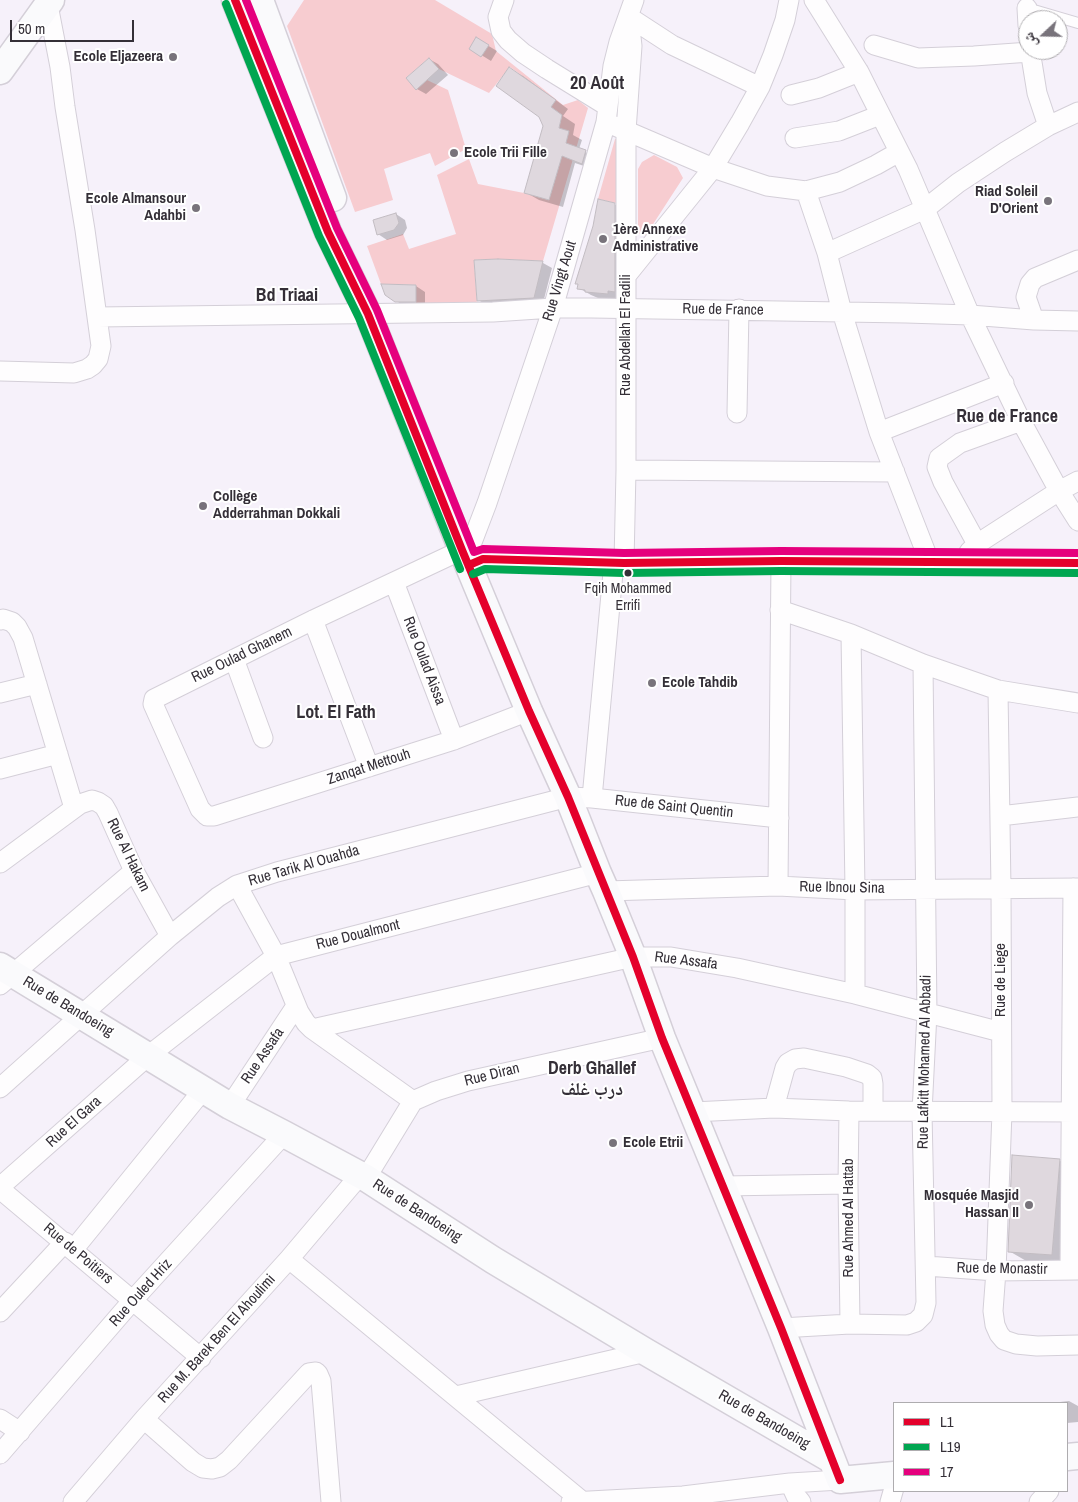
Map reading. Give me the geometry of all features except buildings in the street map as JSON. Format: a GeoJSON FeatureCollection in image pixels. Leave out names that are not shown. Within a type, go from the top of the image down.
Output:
{"type":"FeatureCollection","features":[{"type":"Feature","properties":{"kind":"street"},"geometry":{"type":"LineString","coordinates":[[504,0],[498,17],[501,31],[523,53],[607,114],[626,131],[713,168],[767,186],[806,191],[840,182],[876,166],[899,152]]}},
{"type":"Feature","properties":{"kind":"street"},"geometry":{"type":"LineString","coordinates":[[626,276],[713,168],[740,123],[760,87],[785,20],[789,0]]}},
{"type":"Feature","properties":{"kind":"street"},"geometry":{"type":"LineString","coordinates":[[814,0],[859,72],[899,152],[970,315],[1021,422],[1078,521]]}},
{"type":"Feature","properties":{"kind":"street"},"geometry":{"type":"LineString","coordinates":[[0,71],[49,2]]}},
{"type":"Feature","properties":{"kind":"street"},"geometry":{"type":"LineString","coordinates":[[0,371],[74,373],[93,365],[98,359],[101,346],[85,230],[49,2]]}},
{"type":"Feature","properties":{"kind":"street"},"geometry":{"type":"LineString","coordinates":[[250,7],[328,232],[366,310],[461,560],[529,711],[580,798],[602,882],[662,1038],[781,1328],[844,1473]]}},
{"type":"Feature","properties":{"kind":"street"},"geometry":{"type":"LineString","coordinates":[[631,9],[672,45],[760,87]]}},
{"type":"Feature","properties":{"kind":"street","name":"Rue Vingt Aout"},"geometry":{"type":"LineString","coordinates":[[461,560],[487,502],[553,308],[607,114],[613,66],[619,42],[631,9]]}},
{"type":"Feature","properties":{"kind":"street","name":"Rue Abdellah El Fadili"},"geometry":{"type":"LineString","coordinates":[[580,798],[619,563],[626,470],[626,131],[632,46],[631,9]]}},
{"type":"Feature","properties":{"kind":"street"},"geometry":{"type":"LineString","coordinates":[[874,45],[918,58],[1018,52]]}},
{"type":"Feature","properties":{"kind":"street"},"geometry":{"type":"LineString","coordinates":[[1032,60],[1037,93],[1048,126]]}},
{"type":"Feature","properties":{"kind":"street"},"geometry":{"type":"LineString","coordinates":[[791,95],[819,88],[859,72]]}},
{"type":"Feature","properties":{"kind":"street"},"geometry":{"type":"LineString","coordinates":[[827,253],[925,209],[1005,152],[1048,126],[1078,112]]}},
{"type":"Feature","properties":{"kind":"street"},"geometry":{"type":"LineString","coordinates":[[795,138],[839,131],[880,115]]}},
{"type":"Feature","properties":{"kind":"street"},"geometry":{"type":"LineString","coordinates":[[806,191],[827,253],[842,312],[880,432],[930,563]]}},
{"type":"Feature","properties":{"kind":"street"},"geometry":{"type":"LineString","coordinates":[[1034,320],[1026,297],[1030,284],[1035,278],[1078,260]]}},
{"type":"Feature","properties":{"kind":"street","name":"Rue de France"},"geometry":{"type":"LineString","coordinates":[[97,317],[366,310],[493,312],[553,308],[627,308],[970,315],[1078,321]]}},
{"type":"Feature","properties":{"kind":"street"},"geometry":{"type":"LineString","coordinates":[[737,413],[739,309]]}},
{"type":"Feature","properties":{"kind":"street"},"geometry":{"type":"LineString","coordinates":[[880,432],[1004,383]]}},
{"type":"Feature","properties":{"kind":"street"},"geometry":{"type":"LineString","coordinates":[[977,544],[943,482],[937,467],[939,458],[960,443],[1021,422]]}},
{"type":"Feature","properties":{"kind":"street"},"geometry":{"type":"LineString","coordinates":[[626,470],[895,472]]}},
{"type":"Feature","properties":{"kind":"street"},"geometry":{"type":"LineString","coordinates":[[957,563],[977,544],[1059,491],[1078,481]]}},
{"type":"Feature","properties":{"kind":"street","name":"Rue Oulad Ghanem"},"geometry":{"type":"LineString","coordinates":[[207,816],[200,809],[153,701],[234,659],[394,582],[461,560],[619,563],[781,561],[1078,563]]}},
{"type":"Feature","properties":{"kind":"street"},"geometry":{"type":"LineString","coordinates":[[778,886],[781,561]]}},
{"type":"Feature","properties":{"kind":"street","name":"Rue Oulad Aissa"},"geometry":{"type":"LineString","coordinates":[[394,582],[454,740]]}},
{"type":"Feature","properties":{"kind":"street"},"geometry":{"type":"LineString","coordinates":[[780,610],[851,634],[923,664],[998,690],[1078,703]]}},
{"type":"Feature","properties":{"kind":"street"},"geometry":{"type":"LineString","coordinates":[[0,620],[12,622],[23,638],[74,808]]}},
{"type":"Feature","properties":{"kind":"street"},"geometry":{"type":"LineString","coordinates":[[313,620],[369,767]]}},
{"type":"Feature","properties":{"kind":"street"},"geometry":{"type":"LineString","coordinates":[[851,634],[855,994]]}},
{"type":"Feature","properties":{"kind":"street"},"geometry":{"type":"LineString","coordinates":[[234,659],[263,738]]}},
{"type":"Feature","properties":{"kind":"street","name":"Rue Lafkitt Mohamed Al Abbadi"},"geometry":{"type":"LineString","coordinates":[[781,1328],[850,1324],[907,1325],[916,1322],[923,1315],[926,1303],[922,1112],[927,1013],[923,664]]}},
{"type":"Feature","properties":{"kind":"street"},"geometry":{"type":"LineString","coordinates":[[0,693],[37,684]]}},
{"type":"Feature","properties":{"kind":"street","name":"Rue de Liege"},"geometry":{"type":"LineString","coordinates":[[998,690],[1002,1112],[993,1311],[994,1325],[1004,1340],[1016,1344],[1037,1346],[1078,1345]]}},
{"type":"Feature","properties":{"kind":"street","name":"Zanqat Mettouh"},"geometry":{"type":"LineString","coordinates":[[207,816],[214,816],[454,740],[529,711]]}},
{"type":"Feature","properties":{"kind":"street"},"geometry":{"type":"LineString","coordinates":[[0,769],[58,754]]}},
{"type":"Feature","properties":{"kind":"street","name":"Rue de Saint Quentin"},"geometry":{"type":"LineString","coordinates":[[580,798],[779,818]]}},
{"type":"Feature","properties":{"kind":"street","name":"Rue Tarik Al Ouahda"},"geometry":{"type":"LineString","coordinates":[[0,1088],[170,936],[218,897],[238,885],[286,870],[580,798]]}},
{"type":"Feature","properties":{"kind":"street","name":"Rue Al Hakam"},"geometry":{"type":"LineString","coordinates":[[0,863],[80,804],[92,800],[98,802],[104,806],[134,871],[170,936]]}},
{"type":"Feature","properties":{"kind":"street"},"geometry":{"type":"LineString","coordinates":[[1000,816],[1078,807]]}},
{"type":"Feature","properties":{"kind":"street"},"geometry":{"type":"LineString","coordinates":[[4,975],[134,871]]}},
{"type":"Feature","properties":{"kind":"street","name":"Rue Ibnou Sina"},"geometry":{"type":"LineString","coordinates":[[602,882],[778,886],[855,890],[1075,888]]}},
{"type":"Feature","properties":{"kind":"street","name":"Rue Doualmont"},"geometry":{"type":"LineString","coordinates":[[148,1056],[276,956],[602,882]]}},
{"type":"Feature","properties":{"kind":"street"},"geometry":{"type":"LineString","coordinates":[[238,885],[276,956],[302,1018],[312,1029],[413,1101],[363,1177]]}},
{"type":"Feature","properties":{"kind":"street"},"geometry":{"type":"LineString","coordinates":[[1074,1270],[1075,888]]}},
{"type":"Feature","properties":{"kind":"street","name":"Rue Assafa"},"geometry":{"type":"LineString","coordinates":[[312,1029],[632,956],[670,957],[699,961],[855,994],[1001,1032]]}},
{"type":"Feature","properties":{"kind":"street","name":"Rue de Bandoeing"},"geometry":{"type":"LineString","coordinates":[[4,975],[82,1015],[230,1106],[363,1177],[493,1260],[844,1473]]}},
{"type":"Feature","properties":{"kind":"street","name":"Rue Assafa"},"geometry":{"type":"LineString","coordinates":[[230,1106],[296,1006]]}},
{"type":"Feature","properties":{"kind":"street","name":"Rue Diran"},"geometry":{"type":"LineString","coordinates":[[413,1101],[436,1091],[468,1081],[662,1038]]}},
{"type":"Feature","properties":{"kind":"street","name":"Rue El Gara"},"geometry":{"type":"LineString","coordinates":[[0,1188],[148,1056]]}},
{"type":"Feature","properties":{"kind":"street"},"geometry":{"type":"LineString","coordinates":[[774,1108],[788,1063],[795,1059],[804,1058],[846,1067],[867,1074],[872,1078],[873,1084],[873,1111]]}},
{"type":"Feature","properties":{"kind":"street"},"geometry":{"type":"LineString","coordinates":[[0,1312],[69,1246],[203,1090]]}},
{"type":"Feature","properties":{"kind":"street"},"geometry":{"type":"LineString","coordinates":[[693,1112],[774,1108],[922,1112],[1074,1112]]}},
{"type":"Feature","properties":{"kind":"street","name":"Rue Ahmed Al Hattab"},"geometry":{"type":"LineString","coordinates":[[849,1111],[850,1324]]}},
{"type":"Feature","properties":{"kind":"street","name":"Rue Ouled Hriz"},"geometry":{"type":"LineString","coordinates":[[0,1454],[133,1300],[284,1134]]}},
{"type":"Feature","properties":{"kind":"street","name":"Rue M. Barek Ben El Ahoulimi"},"geometry":{"type":"LineString","coordinates":[[72,1502],[144,1419],[363,1177]]}},
{"type":"Feature","properties":{"kind":"street"},"geometry":{"type":"LineString","coordinates":[[723,1186],[848,1184]]}},
{"type":"Feature","properties":{"kind":"street","name":"Rue de Poitiers"},"geometry":{"type":"LineString","coordinates":[[0,1188],[201,1358]]}},
{"type":"Feature","properties":{"kind":"street"},"geometry":{"type":"LineString","coordinates":[[289,1259],[456,1396],[575,1501],[686,1499],[844,1473],[893,1475]]}},
{"type":"Feature","properties":{"kind":"street","name":"Rue de Monastir"},"geometry":{"type":"LineString","coordinates":[[926,1266],[996,1271],[1074,1270]]}},
{"type":"Feature","properties":{"kind":"street"},"geometry":{"type":"LineString","coordinates":[[456,1396],[646,1352]]}},
{"type":"Feature","properties":{"kind":"street"},"geometry":{"type":"LineString","coordinates":[[144,1419],[193,1462],[203,1468],[212,1469],[220,1467],[229,1460],[309,1374],[316,1372],[321,1381],[330,1502]]}},
{"type":"Feature","properties":{"kind":"street"},"geometry":{"type":"LineString","coordinates":[[0,1419],[20,1432]]}},
{"type":"Feature","properties":{"kind":"street"},"geometry":{"type":"LineString","coordinates":[[1068,1471],[1078,1460]]}},
{"type":"Feature","properties":{"kind":"street"},"geometry":{"type":"LineString","coordinates":[[790,1483],[801,1502]]}},
{"type":"Feature","properties":{"kind":"street"},"geometry":{"type":"LineString","coordinates":[[1039,1502],[1048,1492]]}},
{"type":"Feature","properties":{"kind":"shaded area","name":"Ecole Trii Fille"},"geometry":{"type":"Polygon","coordinates":[[[304,0],[435,0],[492,34],[496,51],[563,105],[578,100],[588,108],[543,261],[474,260],[477,303],[416,303],[416,285],[381,284],[367,246],[403,234],[409,249],[456,234],[437,175],[469,159],[478,184],[549,200],[569,132],[559,128],[562,115],[551,107],[555,100],[510,67],[489,93],[439,69],[429,58],[406,78],[416,89],[427,80],[448,90],[466,149],[435,166],[430,153],[384,169],[393,200],[355,212],[287,26],[304,0]]]}},
{"type":"Feature","properties":{"kind":"shaded area"},"geometry":{"type":"Polygon","coordinates":[[[615,139],[618,139],[620,204],[598,199],[615,139]]]}},
{"type":"Feature","properties":{"kind":"shaded area"},"geometry":{"type":"Polygon","coordinates":[[[654,155],[677,167],[683,178],[646,235],[643,236],[638,233],[638,169],[642,162],[654,155]]]}},
{"type":"Feature","properties":{"kind":"transit line","name":"L1"},"geometry":{"type":"LineString","coordinates":[[235,0],[328,232],[368,314],[462,550],[529,711],[568,797],[633,957],[662,1038],[781,1328],[840,1480]]}},
{"type":"Feature","properties":{"kind":"transit line","name":"17"},"geometry":{"type":"LineString","coordinates":[[246,0],[337,228],[377,310],[474,552],[483,549],[624,553],[781,551],[1078,553]]}},
{"type":"Feature","properties":{"kind":"transit line","name":"L19"},"geometry":{"type":"LineString","coordinates":[[226,4],[319,236],[359,318],[460,569]]}},
{"type":"Feature","properties":{"kind":"transit line","name":"L1"},"geometry":{"type":"LineString","coordinates":[[469,565],[483,559],[624,563],[781,561],[1078,563]]}},
{"type":"Feature","properties":{"kind":"transit line","name":"L19"},"geometry":{"type":"LineString","coordinates":[[473,574],[485,569],[624,573],[781,571],[1078,573]]}},
{"type":"Feature","properties":{"kind":"place","name":"Ecole Eljazeera"},"geometry":{"type":"Point","coordinates":[173,57]}},
{"type":"Feature","properties":{"kind":"place","name":"Ecole Trii Fille"},"geometry":{"type":"Point","coordinates":[454,153]}},
{"type":"Feature","properties":{"kind":"place","name":"Riad Soleil D'Orient"},"geometry":{"type":"Point","coordinates":[1048,201]}},
{"type":"Feature","properties":{"kind":"place","name":"Ecole Almansour Adahbi"},"geometry":{"type":"Point","coordinates":[196,208]}},
{"type":"Feature","properties":{"kind":"place","name":"1ère Annexe Administrative"},"geometry":{"type":"Point","coordinates":[603,239]}},
{"type":"Feature","properties":{"kind":"place","name":"Collège Adderrahman Dokkali"},"geometry":{"type":"Point","coordinates":[203,506]}},
{"type":"Feature","properties":{"kind":"place","name":"Fqih Mohammed Errifi"},"geometry":{"type":"Point","coordinates":[628,573]}},
{"type":"Feature","properties":{"kind":"place","name":"Ecole Tahdib"},"geometry":{"type":"Point","coordinates":[652,683]}},
{"type":"Feature","properties":{"kind":"place","name":"Ecole Etrii"},"geometry":{"type":"Point","coordinates":[613,1143]}},
{"type":"Feature","properties":{"kind":"place","name":"Mosquée Masjid Hassan II"},"geometry":{"type":"Point","coordinates":[1029,1205]}},
{"type":"Feature","properties":{"kind":"district","name":"20 Août"},"geometry":{"type":"Point","coordinates":[597,84]}},
{"type":"Feature","properties":{"kind":"district","name":"Bd Triaai"},"geometry":{"type":"Point","coordinates":[287,296]}},
{"type":"Feature","properties":{"kind":"district","name":"Rue de France"},"geometry":{"type":"Point","coordinates":[1007,417]}},
{"type":"Feature","properties":{"kind":"district","name":"Lot. El Fath"},"geometry":{"type":"Point","coordinates":[336,713]}},
{"type":"Feature","properties":{"kind":"district","name":"Derb Ghallef درب غلف"},"geometry":{"type":"Point","coordinates":[592,1079]}}]}
